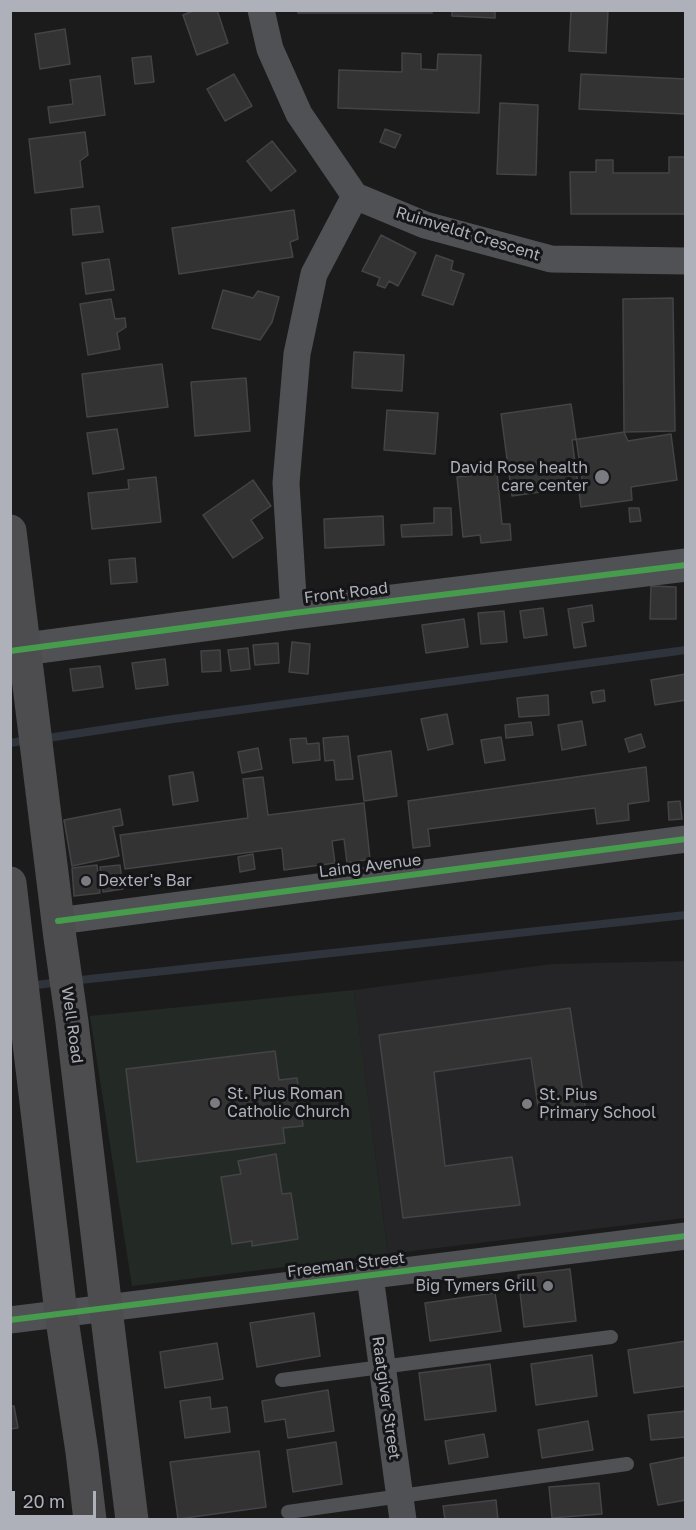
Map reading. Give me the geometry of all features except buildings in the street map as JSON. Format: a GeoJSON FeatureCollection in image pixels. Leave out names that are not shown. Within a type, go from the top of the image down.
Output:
{"type":"FeatureCollection","features":[{"type":"Feature","properties":{"kind":"main road","name":"Well Road"},"geometry":{"type":"LineString","coordinates":[[10,531],[18,649],[72,1022],[132,1520]]}},
{"type":"Feature","properties":{"kind":"main road"},"geometry":{"type":"LineString","coordinates":[[10,883],[61,1313],[90,1520]]}},
{"type":"Feature","properties":{"kind":"street"},"geometry":{"type":"LineString","coordinates":[[261,10],[270,49],[298,114],[355,196],[314,274],[297,354],[286,483],[294,613]]}},
{"type":"Feature","properties":{"kind":"street","name":"Ruimveldt Crescent"},"geometry":{"type":"LineString","coordinates":[[355,196],[425,225],[551,259],[686,261]]}},
{"type":"Feature","properties":{"kind":"street","name":"Front Road"},"geometry":{"type":"LineString","coordinates":[[18,649],[686,565]]}},
{"type":"Feature","properties":{"kind":"street","name":"Laing Avenue"},"geometry":{"type":"LineString","coordinates":[[59,929],[686,839]]}},
{"type":"Feature","properties":{"kind":"street","name":"Freeman Street"},"geometry":{"type":"LineString","coordinates":[[10,1320],[686,1236]]}},
{"type":"Feature","properties":{"kind":"street","name":"Raatgiver Street"},"geometry":{"type":"LineString","coordinates":[[370,1276],[401,1508]]}},
{"type":"Feature","properties":{"kind":"lane"},"geometry":{"type":"LineString","coordinates":[[282,1380],[611,1337]]}},
{"type":"Feature","properties":{"kind":"lane"},"geometry":{"type":"LineString","coordinates":[[288,1512],[401,1508],[627,1464]]}},
{"type":"Feature","properties":{"kind":"shaded area","name":"St. Pius Primary School"},"geometry":{"type":"Polygon","coordinates":[[[685,961],[685,1218],[388,1254],[354,990],[552,964],[685,961]]]}},
{"type":"Feature","properties":{"kind":"shaded area"},"geometry":{"type":"Polygon","coordinates":[[[354,990],[388,1254],[132,1286],[90,1016],[354,990]],[[275,1051],[127,1069],[137,1162],[284,1143],[283,1128],[302,1126],[279,1080],[275,1051]]]}},
{"type":"Feature","properties":{"kind":"waterway"},"geometry":{"type":"LineString","coordinates":[[41,739],[686,650]]}},
{"type":"Feature","properties":{"kind":"waterway"},"geometry":{"type":"LineString","coordinates":[[10,743],[28,740]]}},
{"type":"Feature","properties":{"kind":"waterway"},"geometry":{"type":"LineString","coordinates":[[71,981],[686,915]]}},
{"type":"Feature","properties":{"kind":"waterway"},"geometry":{"type":"LineString","coordinates":[[30,986],[59,982]]}},
{"type":"Feature","properties":{"kind":"cycle path"},"geometry":{"type":"LineString","coordinates":[[10,651],[294,613],[686,565]]}},
{"type":"Feature","properties":{"kind":"cycle path"},"geometry":{"type":"LineString","coordinates":[[58,921],[686,839]]}},
{"type":"Feature","properties":{"kind":"cycle path"},"geometry":{"type":"LineString","coordinates":[[10,1320],[686,1236]]}},
{"type":"Feature","properties":{"kind":"place","name":"David Rose health care center"},"geometry":{"type":"Point","coordinates":[602,477]}},
{"type":"Feature","properties":{"kind":"place","name":"Dexter's Bar"},"geometry":{"type":"Point","coordinates":[86,881]}},
{"type":"Feature","properties":{"kind":"place","name":"St. Pius Roman Catholic Church"},"geometry":{"type":"Point","coordinates":[215,1103]}},
{"type":"Feature","properties":{"kind":"place","name":"St. Pius Primary School"},"geometry":{"type":"Point","coordinates":[527,1104]}},
{"type":"Feature","properties":{"kind":"place","name":"Big Tymers Grill"},"geometry":{"type":"Point","coordinates":[548,1286]}}]}
